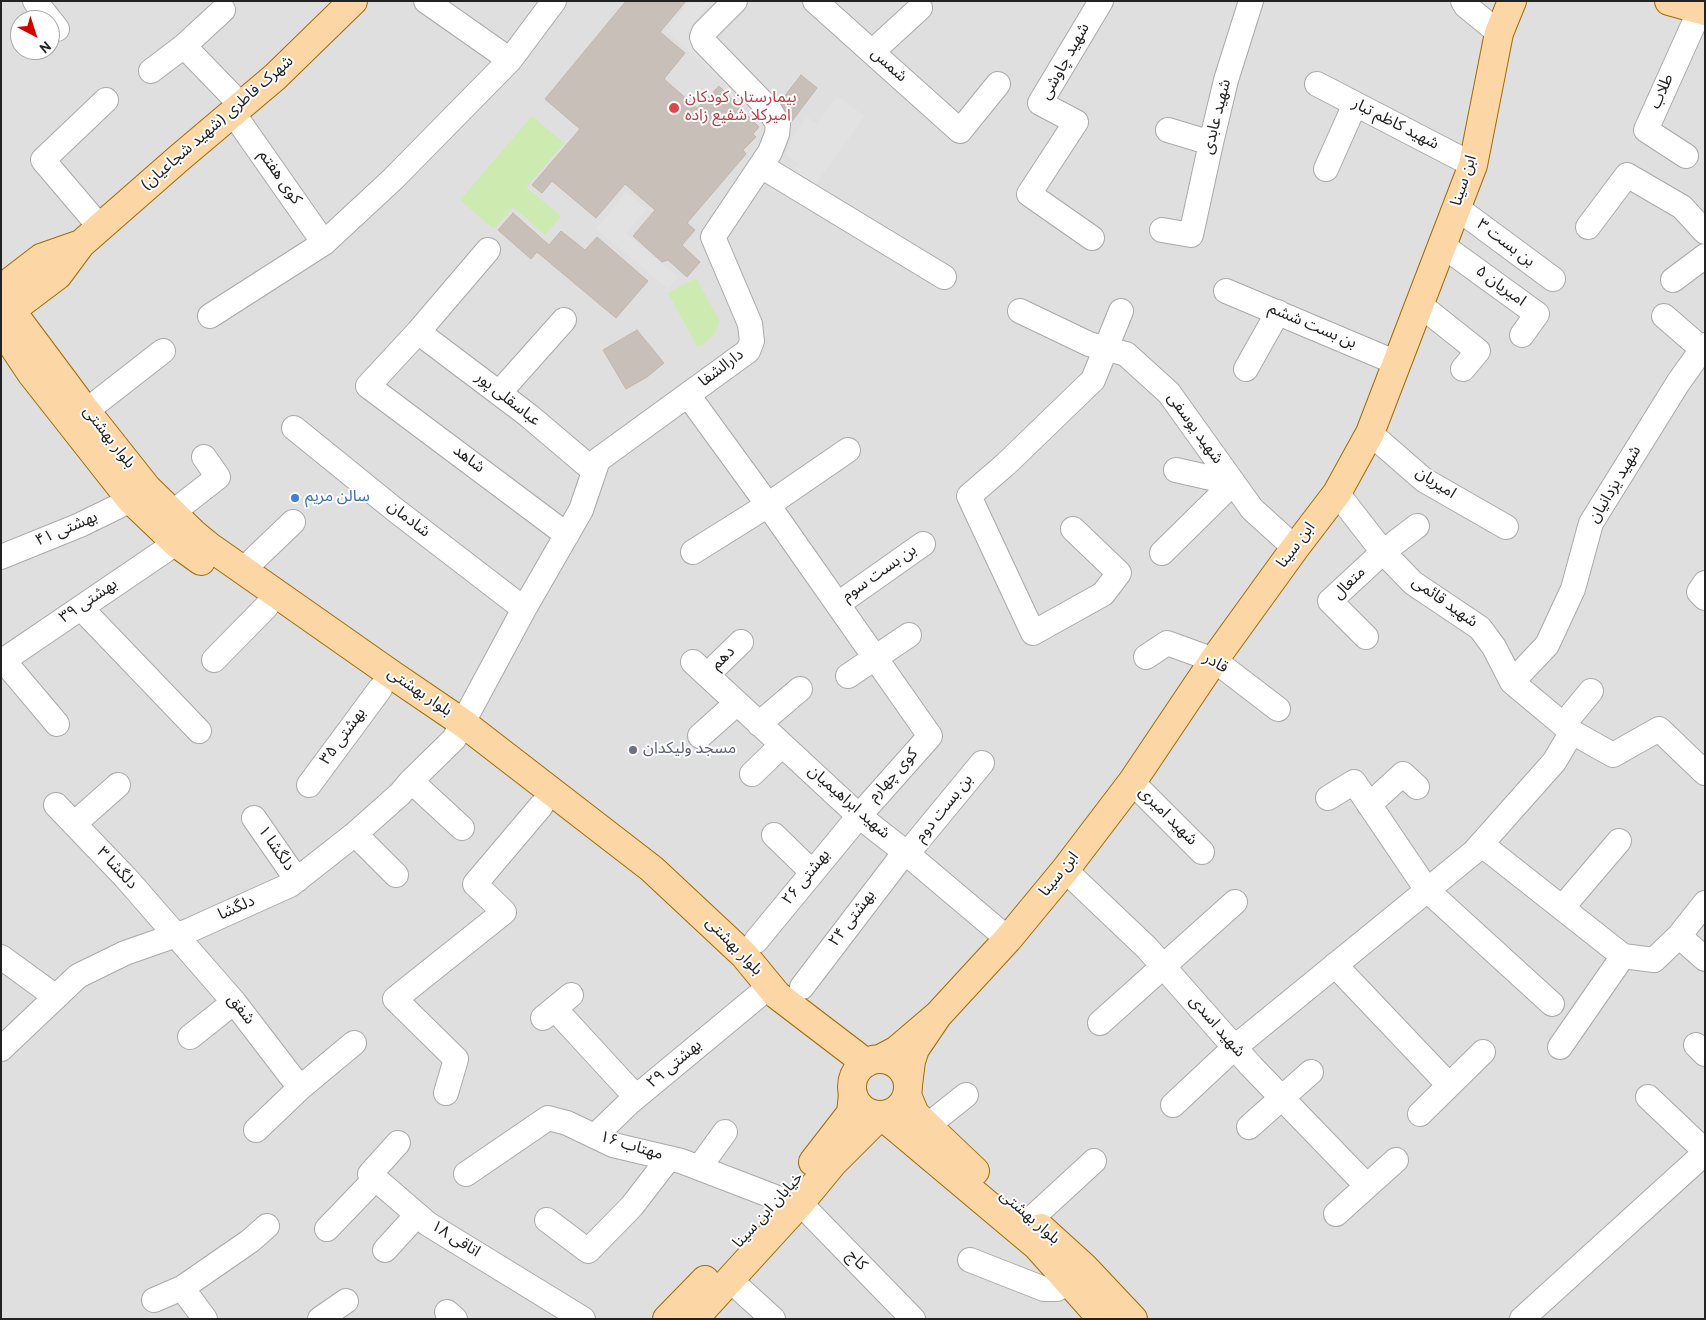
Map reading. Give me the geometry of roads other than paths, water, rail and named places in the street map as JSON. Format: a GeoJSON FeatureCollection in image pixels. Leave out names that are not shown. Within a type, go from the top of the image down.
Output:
{"type":"FeatureCollection","features":[{"type":"Feature","properties":{"kind":"main road","name":"شهرک فاطری (شهید شجاعیان)"},"geometry":{"type":"LineString","coordinates":[[3,308],[58,275],[90,236],[275,77],[353,1]]}},
{"type":"Feature","properties":{"kind":"main road","name":"ابن سینا"},"geometry":{"type":"LineString","coordinates":[[938,1015],[1008,939],[1065,870],[1132,782],[1214,660],[1337,493],[1370,433],[1472,165],[1499,32],[1512,1]]}},
{"type":"Feature","properties":{"kind":"main road"},"geometry":{"type":"LineString","coordinates":[[1669,1],[1702,11]]}},
{"type":"Feature","properties":{"kind":"main road","name":"بلوار بهشتی"},"geometry":{"type":"LineString","coordinates":[[3,308],[147,488],[193,533],[390,674],[459,731],[638,868],[744,955],[777,995],[863,1073]]}},
{"type":"Feature","properties":{"kind":"main road","name":"بلوار بهشتی"},"geometry":{"type":"LineString","coordinates":[[3,308],[31,373],[131,500],[176,543],[380,689],[459,731],[541,806],[638,868],[642,880],[733,966],[758,996],[777,1014],[863,1073]]}},
{"type":"Feature","properties":{"kind":"main road"},"geometry":{"type":"LineString","coordinates":[[863,1073],[897,1050],[938,1015]]}},
{"type":"Feature","properties":{"kind":"main road"},"geometry":{"type":"LineString","coordinates":[[863,1073],[861,1107],[881,1115],[895,1111],[900,1106],[908,1090],[910,1061],[915,1049],[938,1015]]}},
{"type":"Feature","properties":{"kind":"main road"},"geometry":{"type":"LineString","coordinates":[[863,1073],[896,1064],[906,1076],[908,1090]]}},
{"type":"Feature","properties":{"kind":"main road","name":"خیابان ابن سینا"},"geometry":{"type":"LineString","coordinates":[[826,1159],[851,1113],[863,1073]]}},
{"type":"Feature","properties":{"kind":"main road","name":"بلوار بهشتی"},"geometry":{"type":"LineString","coordinates":[[908,1090],[915,1114],[991,1185],[1031,1219],[1076,1274],[1102,1319]]}},
{"type":"Feature","properties":{"kind":"main road","name":"بلوار بهشتی"},"geometry":{"type":"LineString","coordinates":[[881,1115],[1037,1246],[1133,1319]]}},
{"type":"Feature","properties":{"kind":"main road","name":"خیابان ابن سینا"},"geometry":{"type":"LineString","coordinates":[[694,1319],[730,1280],[790,1201],[826,1159],[881,1115]]}},
{"type":"Feature","properties":{"kind":"main road","name":"خیابان ابن سینا"},"geometry":{"type":"LineString","coordinates":[[667,1319],[790,1201]]}},
{"type":"Feature","properties":{"kind":"street"},"geometry":{"type":"LineString","coordinates":[[426,1],[510,60]]}},
{"type":"Feature","properties":{"kind":"street"},"geometry":{"type":"LineString","coordinates":[[210,316],[324,243],[393,179],[510,60],[554,1]]}},
{"type":"Feature","properties":{"kind":"street","name":"دارالشفا"},"geometry":{"type":"LineString","coordinates":[[459,731],[524,608],[582,510],[598,460],[748,351],[752,340],[750,324],[713,237],[770,152],[777,134],[778,124],[769,109],[704,42],[702,37],[704,32],[735,1]]}},
{"type":"Feature","properties":{"kind":"street","name":"شمس"},"geometry":{"type":"LineString","coordinates":[[815,1],[960,131],[998,84]]}},
{"type":"Feature","properties":{"kind":"street","name":"شهید چاوشی"},"geometry":{"type":"LineString","coordinates":[[1092,238],[1029,194],[1076,122],[1040,103],[1101,1]]}},
{"type":"Feature","properties":{"kind":"street","name":"شهید عابدی"},"geometry":{"type":"LineString","coordinates":[[1162,230],[1191,235],[1226,80],[1252,1]]}},
{"type":"Feature","properties":{"kind":"street"},"geometry":{"type":"LineString","coordinates":[[1463,1],[1466,6],[1499,32]]}},
{"type":"Feature","properties":{"kind":"street"},"geometry":{"type":"LineString","coordinates":[[872,52],[920,8]]}},
{"type":"Feature","properties":{"kind":"street"},"geometry":{"type":"LineString","coordinates":[[151,72],[184,46],[223,10]]}},
{"type":"Feature","properties":{"kind":"street","name":"طلاب"},"geometry":{"type":"LineString","coordinates":[[1686,156],[1646,130],[1702,11]]}},
{"type":"Feature","properties":{"kind":"street","name":"کوی هفتم"},"geometry":{"type":"LineString","coordinates":[[184,46],[237,109],[324,243]]}},
{"type":"Feature","properties":{"kind":"street","name":"شهید کاظم تبار"},"geometry":{"type":"LineString","coordinates":[[1317,84],[1472,165]]}},
{"type":"Feature","properties":{"kind":"street"},"geometry":{"type":"LineString","coordinates":[[90,236],[43,160],[106,100]]}},
{"type":"Feature","properties":{"kind":"street"},"geometry":{"type":"LineString","coordinates":[[1326,169],[1355,104]]}},
{"type":"Feature","properties":{"kind":"street"},"geometry":{"type":"LineString","coordinates":[[1168,130],[1211,143]]}},
{"type":"Feature","properties":{"kind":"street"},"geometry":{"type":"LineString","coordinates":[[761,166],[944,277]]}},
{"type":"Feature","properties":{"kind":"street"},"geometry":{"type":"LineString","coordinates":[[1588,227],[1627,175],[1682,207],[1705,232]]}},
{"type":"Feature","properties":{"kind":"street","name":"بن بست ۳"},"geometry":{"type":"LineString","coordinates":[[1456,208],[1553,280]]}},
{"type":"Feature","properties":{"kind":"street","name":"امیریان ۵"},"geometry":{"type":"LineString","coordinates":[[1442,245],[1536,314],[1522,335]]}},
{"type":"Feature","properties":{"kind":"street"},"geometry":{"type":"LineString","coordinates":[[418,332],[488,250]]}},
{"type":"Feature","properties":{"kind":"street"},"geometry":{"type":"LineString","coordinates":[[1673,280],[1705,256]]}},
{"type":"Feature","properties":{"kind":"street","name":"بن بست ششم"},"geometry":{"type":"LineString","coordinates":[[1226,291],[1397,363]]}},
{"type":"Feature","properties":{"kind":"street"},"geometry":{"type":"LineString","coordinates":[[1419,304],[1478,351],[1463,369]]}},
{"type":"Feature","properties":{"kind":"street","name":"شهید یوسفی"},"geometry":{"type":"LineString","coordinates":[[1020,311],[1089,344],[1126,354],[1169,393],[1252,509],[1295,548]]}},
{"type":"Feature","properties":{"kind":"street"},"geometry":{"type":"LineString","coordinates":[[1073,529],[1119,573],[1103,594],[1033,633],[969,496],[1006,464],[1093,380],[1121,311]]}},
{"type":"Feature","properties":{"kind":"street"},"geometry":{"type":"LineString","coordinates":[[1246,369],[1278,312]]}},
{"type":"Feature","properties":{"kind":"street"},"geometry":{"type":"LineString","coordinates":[[1664,316],[1703,347]]}},
{"type":"Feature","properties":{"kind":"street"},"geometry":{"type":"LineString","coordinates":[[499,393],[564,320]]}},
{"type":"Feature","properties":{"kind":"street","name":"شاهد"},"geometry":{"type":"LineString","coordinates":[[418,332],[368,386],[567,535]]}},
{"type":"Feature","properties":{"kind":"street","name":"عباسقلی پور"},"geometry":{"type":"LineString","coordinates":[[418,332],[528,415],[594,471]]}},
{"type":"Feature","properties":{"kind":"street","name":"شهید یزدانیان"},"geometry":{"type":"LineString","coordinates":[[1512,682],[1547,645],[1573,589],[1591,523],[1678,383],[1703,347]]}},
{"type":"Feature","properties":{"kind":"street"},"geometry":{"type":"LineString","coordinates":[[86,411],[163,352]]}},
{"type":"Feature","properties":{"kind":"street"},"geometry":{"type":"LineString","coordinates":[[688,394],[875,658]]}},
{"type":"Feature","properties":{"kind":"street","name":"شادمان"},"geometry":{"type":"LineString","coordinates":[[294,428],[402,515],[524,608]]}},
{"type":"Feature","properties":{"kind":"street","name":"امیریان"},"geometry":{"type":"LineString","coordinates":[[1370,433],[1424,480],[1506,527]]}},
{"type":"Feature","properties":{"kind":"street"},"geometry":{"type":"LineString","coordinates":[[693,552],[768,505],[848,450]]}},
{"type":"Feature","properties":{"kind":"street"},"geometry":{"type":"LineString","coordinates":[[172,513],[218,477],[204,457]]}},
{"type":"Feature","properties":{"kind":"street"},"geometry":{"type":"LineString","coordinates":[[1176,470],[1233,483]]}},
{"type":"Feature","properties":{"kind":"street"},"geometry":{"type":"LineString","coordinates":[[1162,553],[1233,483]]}},
{"type":"Feature","properties":{"kind":"street","name":"شهید قائمی"},"geometry":{"type":"LineString","coordinates":[[1337,493],[1382,552],[1413,583],[1480,628],[1494,647],[1512,682],[1568,728],[1614,755],[1659,729],[1705,773]]}},
{"type":"Feature","properties":{"kind":"street","name":"بهشتی ۴۱"},"geometry":{"type":"LineString","coordinates":[[1,557],[80,525],[131,500]]}},
{"type":"Feature","properties":{"kind":"street"},"geometry":{"type":"LineString","coordinates":[[244,569],[293,522]]}},
{"type":"Feature","properties":{"kind":"street"},"geometry":{"type":"LineString","coordinates":[[1382,552],[1418,526]]}},
{"type":"Feature","properties":{"kind":"street","name":"بهشتی ۳۹"},"geometry":{"type":"LineString","coordinates":[[2,661],[176,543]]}},
{"type":"Feature","properties":{"kind":"street","name":"بن بست سوم"},"geometry":{"type":"LineString","coordinates":[[838,604],[922,544]]}},
{"type":"Feature","properties":{"kind":"street","name":"متعال"},"geometry":{"type":"LineString","coordinates":[[1366,637],[1330,601],[1382,552]]}},
{"type":"Feature","properties":{"kind":"street"},"geometry":{"type":"LineString","coordinates":[[214,660],[266,607]]}},
{"type":"Feature","properties":{"kind":"street"},"geometry":{"type":"LineString","coordinates":[[80,608],[199,731]]}},
{"type":"Feature","properties":{"kind":"street"},"geometry":{"type":"LineString","coordinates":[[848,676],[909,635]]}},
{"type":"Feature","properties":{"kind":"street","name":"دهم"},"geometry":{"type":"LineString","coordinates":[[700,669],[741,642]]}},
{"type":"Feature","properties":{"kind":"street","name":"قادر"},"geometry":{"type":"LineString","coordinates":[[1146,657],[1167,644],[1214,660],[1278,710]]}},
{"type":"Feature","properties":{"kind":"street","name":"کوی چهارم"},"geometry":{"type":"LineString","coordinates":[[858,816],[930,736],[875,658]]}},
{"type":"Feature","properties":{"kind":"street"},"geometry":{"type":"LineString","coordinates":[[2,661],[57,724]]}},
{"type":"Feature","properties":{"kind":"street","name":"شهید ابراهیمیان"},"geometry":{"type":"LineString","coordinates":[[700,669],[858,816],[906,853],[1008,939]]}},
{"type":"Feature","properties":{"kind":"street","name":"بهشتی ۳۵"},"geometry":{"type":"LineString","coordinates":[[309,785],[380,689]]}},
{"type":"Feature","properties":{"kind":"street"},"geometry":{"type":"LineString","coordinates":[[759,724],[800,689]]}},
{"type":"Feature","properties":{"kind":"street"},"geometry":{"type":"LineString","coordinates":[[1173,1105],[1235,1047],[1474,852],[1554,762],[1568,728],[1591,691]]}},
{"type":"Feature","properties":{"kind":"street"},"geometry":{"type":"LineString","coordinates":[[700,736],[737,704]]}},
{"type":"Feature","properties":{"kind":"street","name":"دلگشا"},"geometry":{"type":"LineString","coordinates":[[1,1049],[78,976],[125,953],[176,935],[290,885],[355,834],[400,794],[459,731]]}},
{"type":"Feature","properties":{"kind":"street"},"geometry":{"type":"LineString","coordinates":[[752,774],[782,745]]}},
{"type":"Feature","properties":{"kind":"street","name":"بن بست دوم"},"geometry":{"type":"LineString","coordinates":[[906,853],[982,763]]}},
{"type":"Feature","properties":{"kind":"street"},"geometry":{"type":"LineString","coordinates":[[1370,805],[1403,774],[1417,787]]}},
{"type":"Feature","properties":{"kind":"street"},"geometry":{"type":"LineString","coordinates":[[411,781],[462,828]]}},
{"type":"Feature","properties":{"kind":"street","name":"شهید امیری"},"geometry":{"type":"LineString","coordinates":[[1132,782],[1202,852]]}},
{"type":"Feature","properties":{"kind":"street"},"geometry":{"type":"LineString","coordinates":[[1328,798],[1354,782],[1427,890],[1552,1004]]}},
{"type":"Feature","properties":{"kind":"street"},"geometry":{"type":"LineString","coordinates":[[74,824],[118,785]]}},
{"type":"Feature","properties":{"kind":"street","name":"دلگشا ۳"},"geometry":{"type":"LineString","coordinates":[[56,805],[126,878],[176,935]]}},
{"type":"Feature","properties":{"kind":"street"},"geometry":{"type":"LineString","coordinates":[[446,1093],[456,1059],[395,999],[504,912],[475,884],[541,806]]}},
{"type":"Feature","properties":{"kind":"street","name":"بهشتی ۲۶"},"geometry":{"type":"LineString","coordinates":[[756,941],[858,816]]}},
{"type":"Feature","properties":{"kind":"street","name":"دلگشا ۱"},"geometry":{"type":"LineString","coordinates":[[254,818],[297,880]]}},
{"type":"Feature","properties":{"kind":"street"},"geometry":{"type":"LineString","coordinates":[[355,834],[396,875]]}},
{"type":"Feature","properties":{"kind":"street"},"geometry":{"type":"LineString","coordinates":[[774,835],[812,872]]}},
{"type":"Feature","properties":{"kind":"street"},"geometry":{"type":"LineString","coordinates":[[1562,908],[1619,841]]}},
{"type":"Feature","properties":{"kind":"street"},"geometry":{"type":"LineString","coordinates":[[1481,844],[1623,956],[1654,960],[1679,936],[1705,903]]}},
{"type":"Feature","properties":{"kind":"street","name":"بهشتی ۲۴"},"geometry":{"type":"LineString","coordinates":[[802,987],[906,853]]}},
{"type":"Feature","properties":{"kind":"street","name":"شهید اسدی"},"geometry":{"type":"LineString","coordinates":[[1065,870],[1147,948],[1235,1047],[1366,1186]]}},
{"type":"Feature","properties":{"kind":"street"},"geometry":{"type":"LineString","coordinates":[[1100,1023],[1235,902]]}},
{"type":"Feature","properties":{"kind":"street","name":"شفق"},"geometry":{"type":"LineString","coordinates":[[176,935],[234,1002],[300,1088]]}},
{"type":"Feature","properties":{"kind":"street"},"geometry":{"type":"LineString","coordinates":[[1679,936],[1705,959]]}},
{"type":"Feature","properties":{"kind":"street"},"geometry":{"type":"LineString","coordinates":[[1560,1048],[1623,956]]}},
{"type":"Feature","properties":{"kind":"street"},"geometry":{"type":"LineString","coordinates":[[1,957],[56,997]]}},
{"type":"Feature","properties":{"kind":"street"},"geometry":{"type":"LineString","coordinates":[[1335,965],[1450,1085]]}},
{"type":"Feature","properties":{"kind":"street","name":"بهشتی ۲۹"},"geometry":{"type":"LineString","coordinates":[[595,1136],[636,1097],[758,996]]}},
{"type":"Feature","properties":{"kind":"street"},"geometry":{"type":"LineString","coordinates":[[190,1037],[234,1002]]}},
{"type":"Feature","properties":{"kind":"street"},"geometry":{"type":"LineString","coordinates":[[556,1007],[636,1097]]}},
{"type":"Feature","properties":{"kind":"street"},"geometry":{"type":"LineString","coordinates":[[256,1130],[300,1088],[354,1043]]}},
{"type":"Feature","properties":{"kind":"street"},"geometry":{"type":"LineString","coordinates":[[1420,1114],[1484,1052]]}},
{"type":"Feature","properties":{"kind":"street"},"geometry":{"type":"LineString","coordinates":[[1249,1127],[1311,1072]]}},
{"type":"Feature","properties":{"kind":"street"},"geometry":{"type":"LineString","coordinates":[[927,1126],[966,1094]]}},
{"type":"Feature","properties":{"kind":"street"},"geometry":{"type":"LineString","coordinates":[[1522,1319],[1705,1152],[1648,1097]]}},
{"type":"Feature","properties":{"kind":"street","name":"مهتاب ۱۶"},"geometry":{"type":"LineString","coordinates":[[466,1174],[548,1118],[567,1122],[614,1145],[669,1158],[790,1201]]}},
{"type":"Feature","properties":{"kind":"street"},"geometry":{"type":"LineString","coordinates":[[699,1168],[725,1132]]}},
{"type":"Feature","properties":{"kind":"street"},"geometry":{"type":"LineString","coordinates":[[327,1229],[375,1179],[370,1174],[398,1143]]}},
{"type":"Feature","properties":{"kind":"street"},"geometry":{"type":"LineString","coordinates":[[547,1220],[588,1251],[632,1206],[669,1158]]}},
{"type":"Feature","properties":{"kind":"street"},"geometry":{"type":"LineString","coordinates":[[1336,1214],[1396,1160]]}},
{"type":"Feature","properties":{"kind":"street"},"geometry":{"type":"LineString","coordinates":[[1031,1219],[1094,1161]]}},
{"type":"Feature","properties":{"kind":"street","name":"اتاقی ۱۸"},"geometry":{"type":"LineString","coordinates":[[375,1179],[428,1224],[583,1319]]}},
{"type":"Feature","properties":{"kind":"street","name":"کاج"},"geometry":{"type":"LineString","coordinates":[[790,1201],[913,1319]]}},
{"type":"Feature","properties":{"kind":"street"},"geometry":{"type":"LineString","coordinates":[[385,1250],[417,1215]]}},
{"type":"Feature","properties":{"kind":"street"},"geometry":{"type":"LineString","coordinates":[[154,1300],[182,1288],[250,1241],[267,1226]]}},
{"type":"Feature","properties":{"kind":"street"},"geometry":{"type":"LineString","coordinates":[[970,1260],[1044,1289],[1057,1289],[1076,1274]]}},
{"type":"Feature","properties":{"kind":"street"},"geometry":{"type":"LineString","coordinates":[[730,1280],[773,1319]]}},
{"type":"Feature","properties":{"kind":"street"},"geometry":{"type":"LineString","coordinates":[[182,1288],[205,1319]]}},
{"type":"Feature","properties":{"kind":"street"},"geometry":{"type":"LineString","coordinates":[[320,1319],[346,1301]]}},
{"type":"Feature","properties":{"kind":"place","name":"بیمارستان کودکان امیرکلا شفیع زاده"},"geometry":{"type":"Point","coordinates":[674,108]}},
{"type":"Feature","properties":{"kind":"place","name":"سالن مریم"},"geometry":{"type":"Point","coordinates":[295,498]}},
{"type":"Feature","properties":{"kind":"place","name":"مسجد ولیکدان"},"geometry":{"type":"Point","coordinates":[633,750]}}]}
